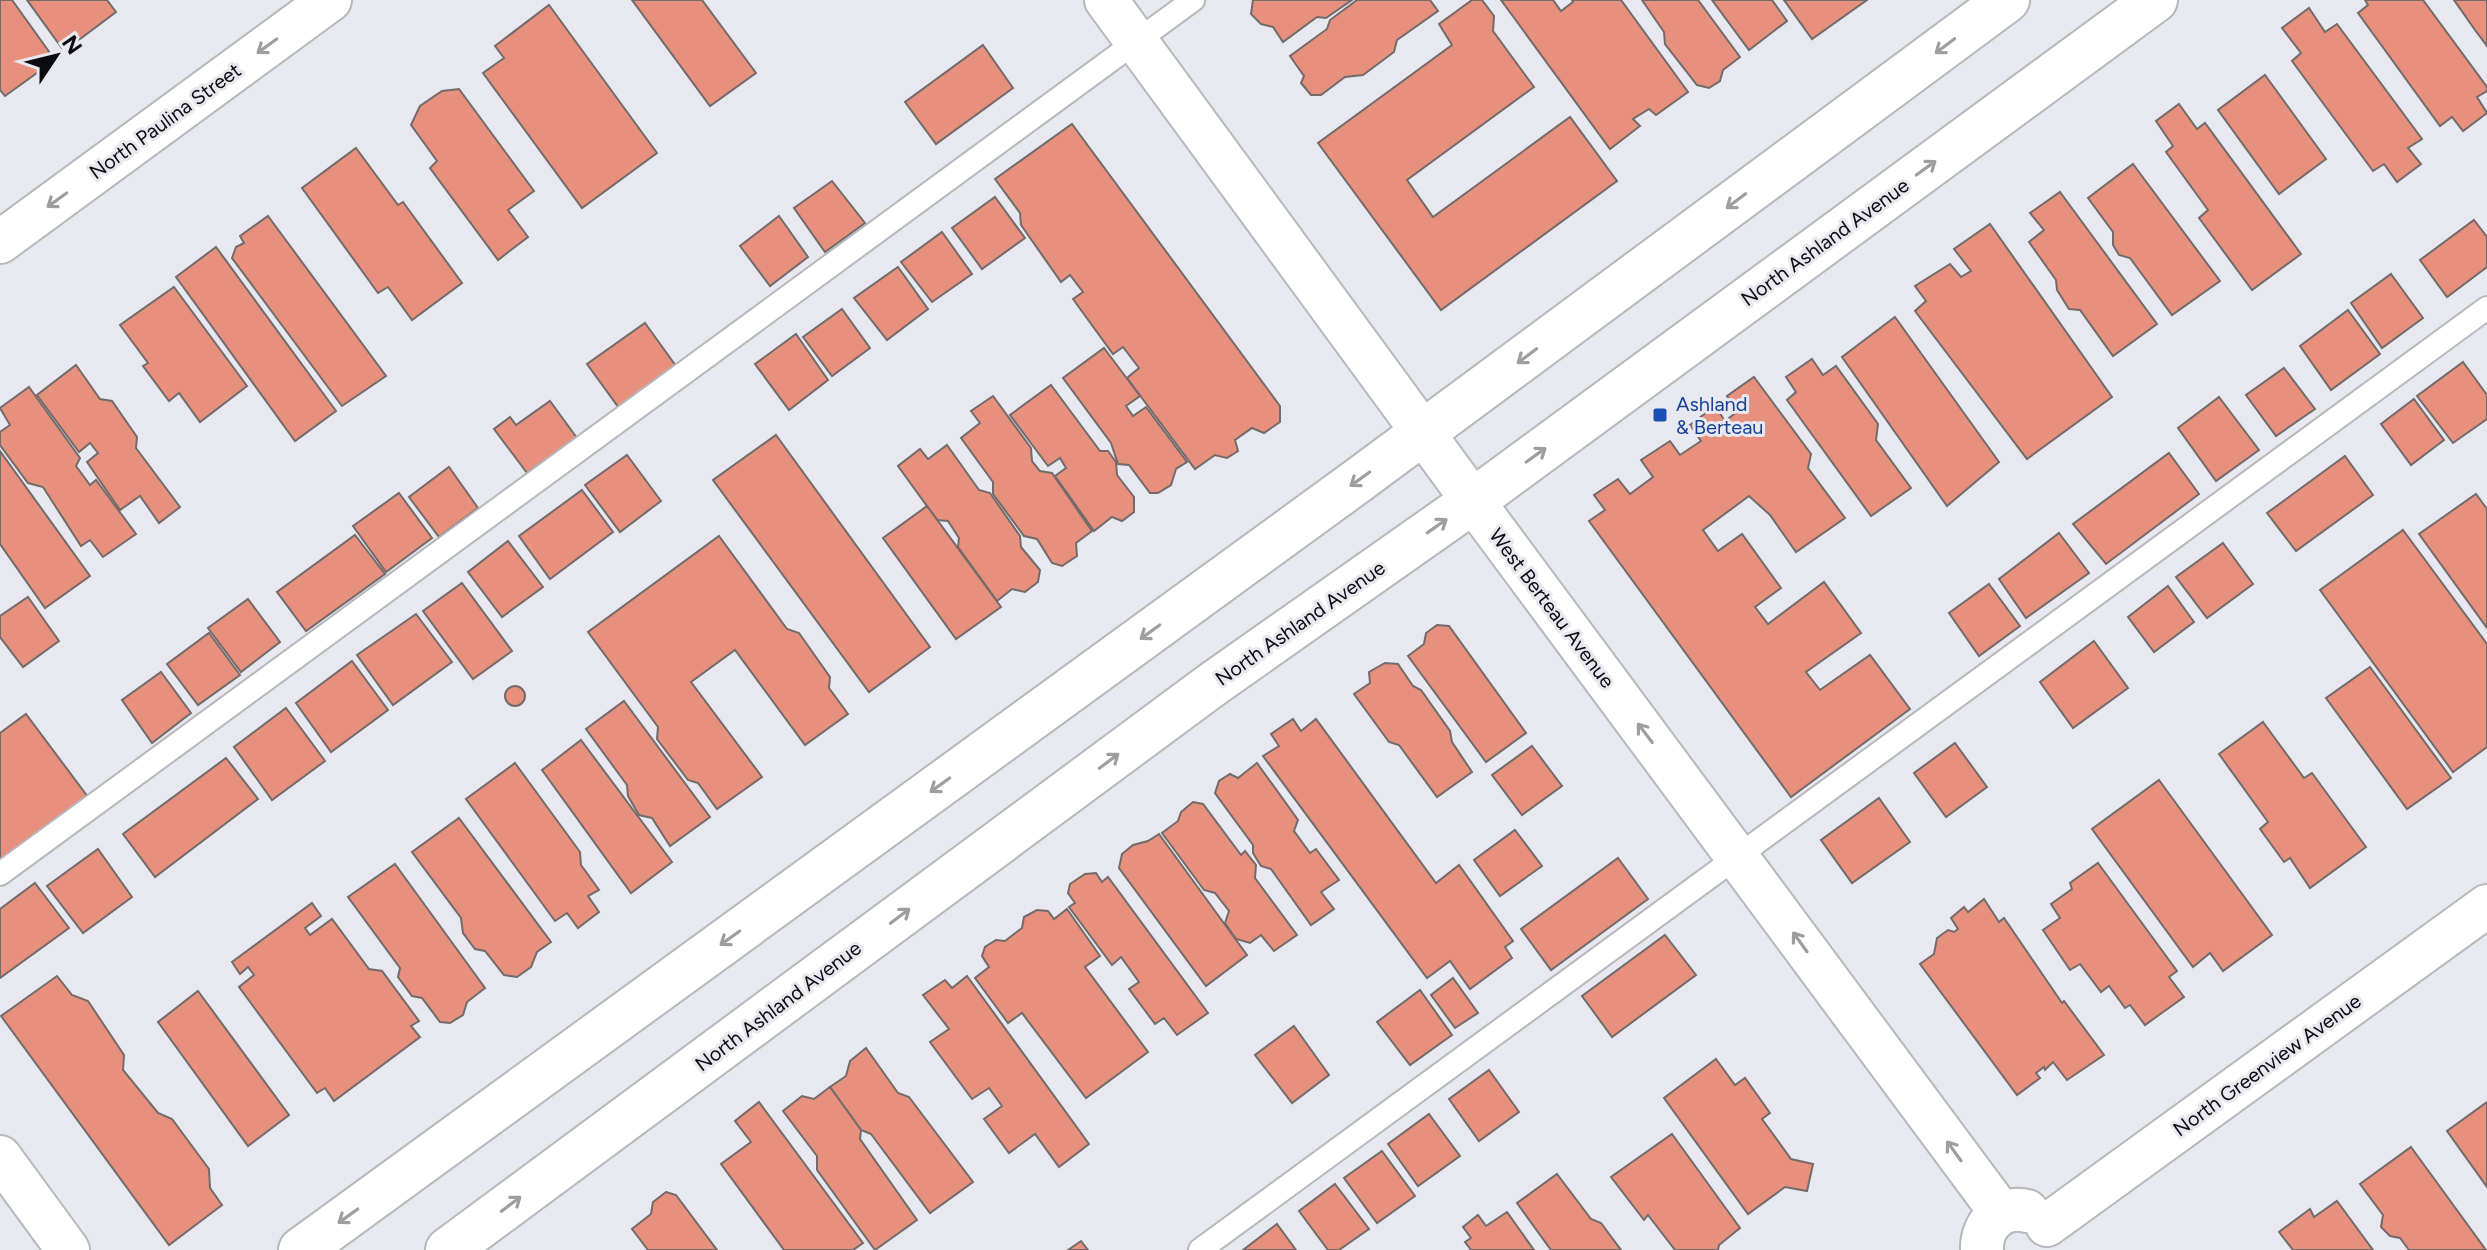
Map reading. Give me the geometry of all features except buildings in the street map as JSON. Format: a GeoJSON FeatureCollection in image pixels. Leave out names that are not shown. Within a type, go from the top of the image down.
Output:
{"type":"FeatureCollection","features":[{"type":"Feature","properties":{"kind":"main road"},"geometry":{"type":"LineString","coordinates":[[301,1250],[1423,433],[2007,0]]}},
{"type":"Feature","properties":{"kind":"main road","name":"North Ashland Avenue"},"geometry":{"type":"LineString","coordinates":[[448,1250],[1213,684],[1473,501],[2155,0]]}},
{"type":"Feature","properties":{"kind":"street","name":"North Paulina Street"},"geometry":{"type":"LineString","coordinates":[[0,242],[330,0]]}},
{"type":"Feature","properties":{"kind":"street","name":"West Berteau Avenue"},"geometry":{"type":"LineString","coordinates":[[1106,0],[2001,1213]]}},
{"type":"Feature","properties":{"kind":"street","name":"North Greenview Avenue"},"geometry":{"type":"LineString","coordinates":[[2050,1237],[2487,906]]}},
{"type":"Feature","properties":{"kind":"street"},"geometry":{"type":"LineString","coordinates":[[0,1157],[68,1250]]}},
{"type":"Feature","properties":{"kind":"street"},"geometry":{"type":"LineString","coordinates":[[1982,1250],[1986,1228],[2001,1213],[2021,1209],[2031,1212],[2050,1237]]}},
{"type":"Feature","properties":{"kind":"lane"},"geometry":{"type":"LineString","coordinates":[[0,874],[1193,0]]}},
{"type":"Feature","properties":{"kind":"lane"},"geometry":{"type":"LineString","coordinates":[[1200,1250],[2487,308]]}},
{"type":"Feature","properties":{"kind":"place","name":"Ashland & Berteau"},"geometry":{"type":"Point","coordinates":[1660,415]}}]}
